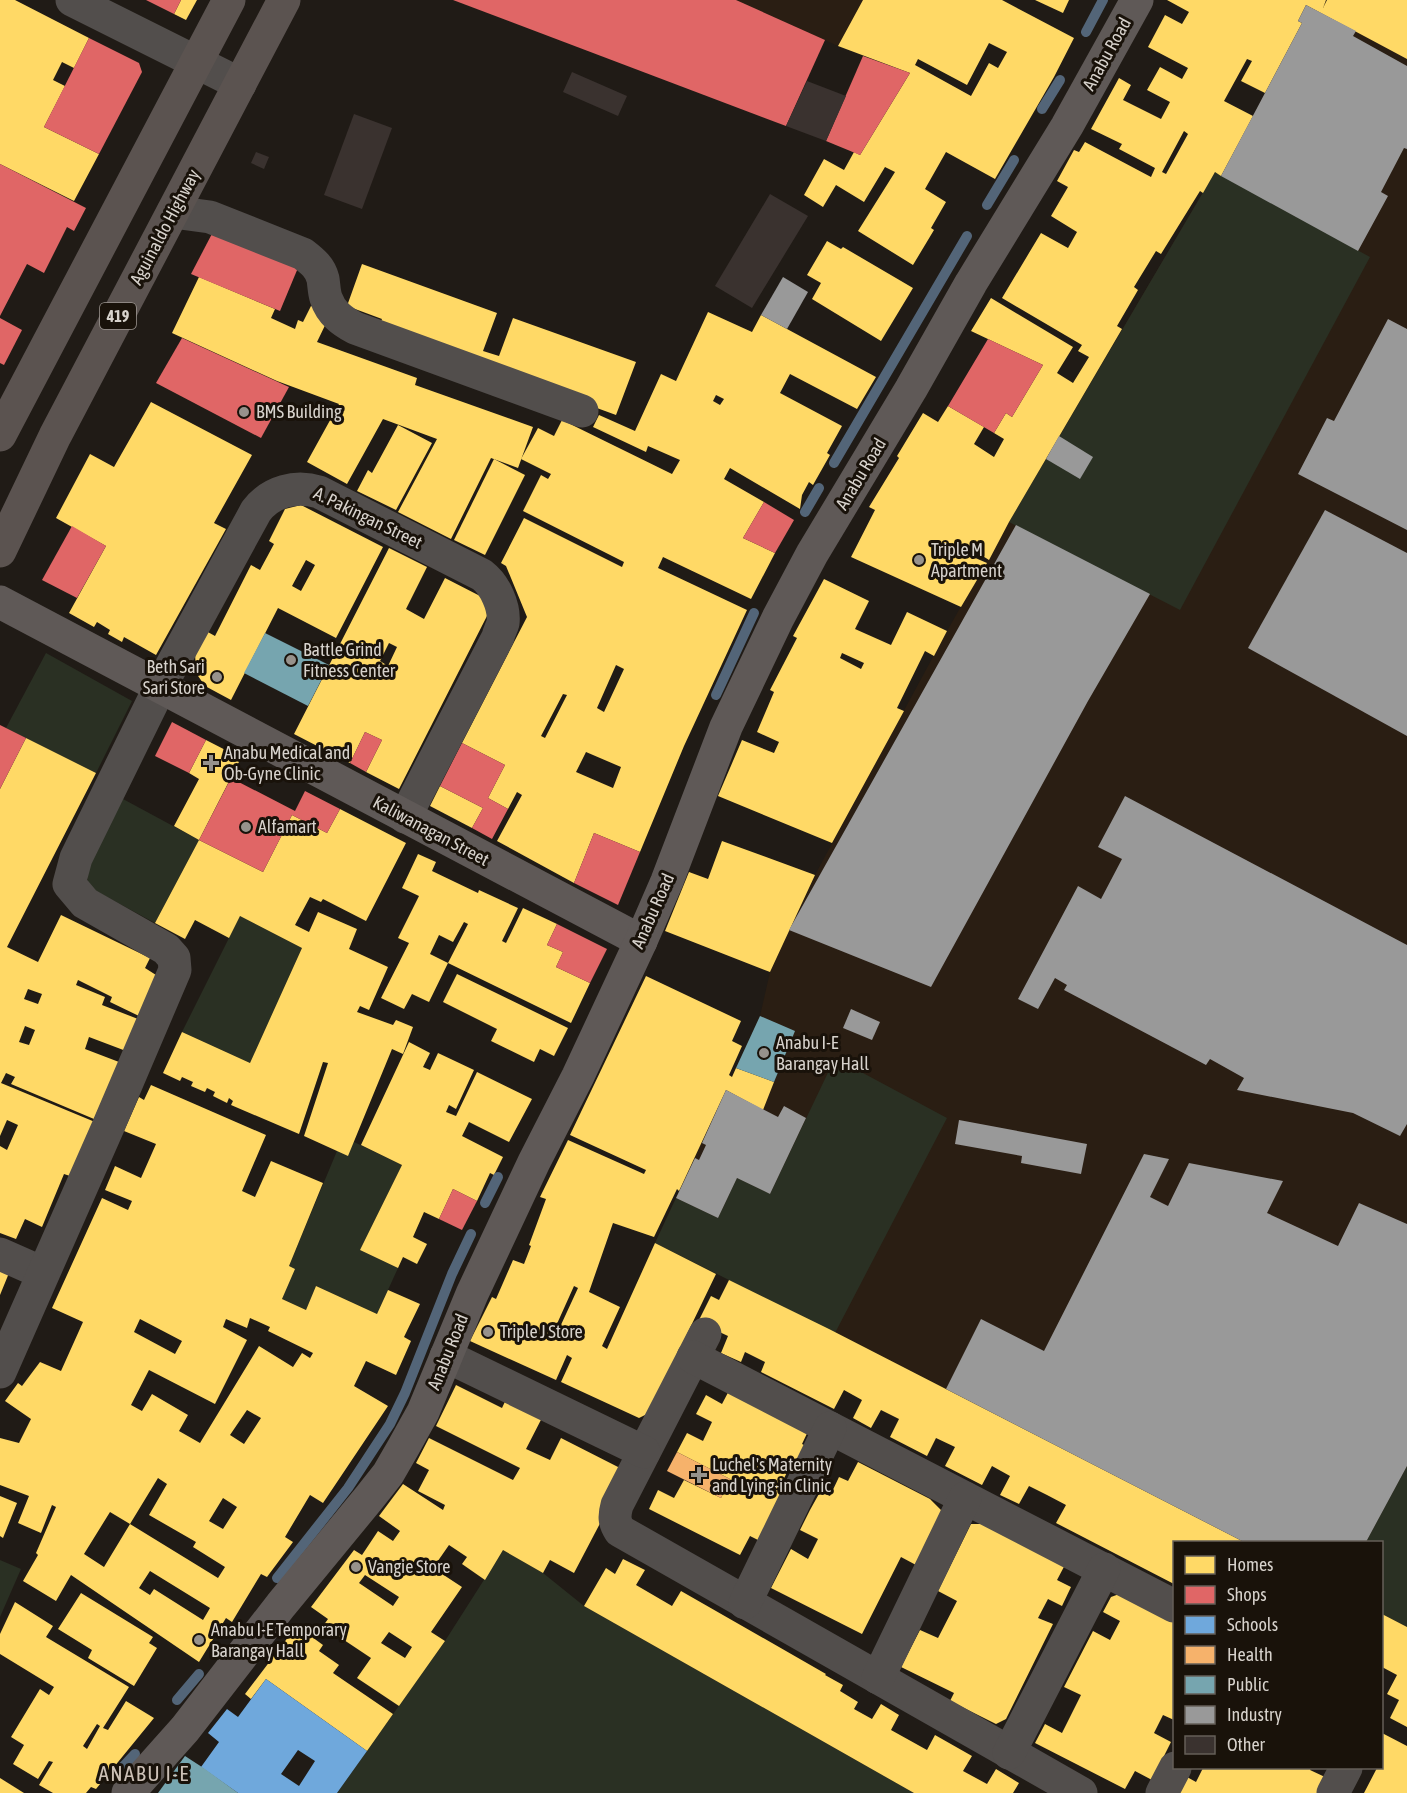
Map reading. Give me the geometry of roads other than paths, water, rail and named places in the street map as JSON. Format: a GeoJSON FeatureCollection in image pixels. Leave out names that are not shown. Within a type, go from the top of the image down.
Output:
{"type":"FeatureCollection","features":[{"type":"Feature","properties":{"kind":"highway","name":"419"},"geometry":{"type":"LineString","coordinates":[[6,424],[230,0]]}},
{"type":"Feature","properties":{"kind":"highway","name":"Aguinaldo Highway"},"geometry":{"type":"LineString","coordinates":[[0,551],[55,436],[284,0]]}},
{"type":"Feature","properties":{"kind":"highway"},"geometry":{"type":"LineString","coordinates":[[6,424],[55,436]]}},
{"type":"Feature","properties":{"kind":"street"},"geometry":{"type":"LineString","coordinates":[[72,0],[240,84]]}},
{"type":"Feature","properties":{"kind":"street","name":"Anabu Road"},"geometry":{"type":"LineString","coordinates":[[128,1793],[185,1729],[281,1605],[388,1474],[423,1412],[472,1294],[534,1162],[578,1076],[667,881],[726,727],[791,592],[971,283],[1067,126],[1137,0]]}},
{"type":"Feature","properties":{"kind":"street"},"geometry":{"type":"LineString","coordinates":[[173,212],[210,217],[303,254],[315,263],[322,277],[331,309],[340,320],[355,328],[582,411]]}},
{"type":"Feature","properties":{"kind":"street","name":"A. Pakingan Street"},"geometry":{"type":"LineString","coordinates":[[43,1273],[175,970],[174,958],[166,949],[85,903],[69,884],[76,858],[160,687],[256,511],[268,497],[302,488],[320,492],[483,575],[495,589],[503,621],[501,629],[405,817]]}},
{"type":"Feature","properties":{"kind":"street","name":"Kaliwanagan Street"},"geometry":{"type":"LineString","coordinates":[[0,602],[640,941]]}},
{"type":"Feature","properties":{"kind":"street"},"geometry":{"type":"LineString","coordinates":[[0,1254],[43,1273],[0,1372]]}},
{"type":"Feature","properties":{"kind":"street"},"geometry":{"type":"LineString","coordinates":[[1081,1793],[620,1531],[615,1523],[614,1515],[617,1505],[699,1346],[830,1428],[1173,1605]]}},
{"type":"Feature","properties":{"kind":"street"},"geometry":{"type":"LineString","coordinates":[[446,1356],[644,1452]]}},
{"type":"Feature","properties":{"kind":"street"},"geometry":{"type":"LineString","coordinates":[[745,1603],[830,1428]]}},
{"type":"Feature","properties":{"kind":"street"},"geometry":{"type":"LineString","coordinates":[[878,1678],[965,1498]]}},
{"type":"Feature","properties":{"kind":"street"},"geometry":{"type":"LineString","coordinates":[[1010,1753],[1104,1569]]}},
{"type":"Feature","properties":{"kind":"street"},"geometry":{"type":"LineString","coordinates":[[1162,1793],[1174,1769]]}},
{"type":"Feature","properties":{"kind":"street"},"geometry":{"type":"LineString","coordinates":[[1333,1793],[1345,1769]]}},
{"type":"Feature","properties":{"kind":"waterway"},"geometry":{"type":"LineString","coordinates":[[1086,32],[1103,0]]}},
{"type":"Feature","properties":{"kind":"waterway"},"geometry":{"type":"LineString","coordinates":[[1042,109],[1060,80]]}},
{"type":"Feature","properties":{"kind":"waterway"},"geometry":{"type":"LineString","coordinates":[[987,205],[1014,160]]}},
{"type":"Feature","properties":{"kind":"waterway"},"geometry":{"type":"LineString","coordinates":[[834,463],[967,236]]}},
{"type":"Feature","properties":{"kind":"waterway"},"geometry":{"type":"LineString","coordinates":[[805,512],[819,488]]}},
{"type":"Feature","properties":{"kind":"waterway"},"geometry":{"type":"LineString","coordinates":[[716,695],[754,613]]}},
{"type":"Feature","properties":{"kind":"waterway"},"geometry":{"type":"LineString","coordinates":[[485,1203],[498,1177]]}},
{"type":"Feature","properties":{"kind":"waterway"},"geometry":{"type":"LineString","coordinates":[[277,1578],[348,1488],[390,1424],[471,1234]]}},
{"type":"Feature","properties":{"kind":"waterway"},"geometry":{"type":"LineString","coordinates":[[177,1700],[199,1674]]}},
{"type":"Feature","properties":{"kind":"waterway"},"geometry":{"type":"LineString","coordinates":[[121,1769],[135,1754]]}},
{"type":"Feature","properties":{"kind":"place","name":"BMS Building"},"geometry":{"type":"Point","coordinates":[244,412]}},
{"type":"Feature","properties":{"kind":"place","name":"Triple M Apartment"},"geometry":{"type":"Point","coordinates":[919,560]}},
{"type":"Feature","properties":{"kind":"place","name":"Battle Grind Fitness Center"},"geometry":{"type":"Point","coordinates":[291,660]}},
{"type":"Feature","properties":{"kind":"place","name":"Beth Sari Sari Store"},"geometry":{"type":"Point","coordinates":[217,677]}},
{"type":"Feature","properties":{"kind":"place","name":"Anabu Medical and Ob-Gyne Clinic"},"geometry":{"type":"Point","coordinates":[211,763]}},
{"type":"Feature","properties":{"kind":"place","name":"Alfamart"},"geometry":{"type":"Point","coordinates":[246,827]}},
{"type":"Feature","properties":{"kind":"place","name":"Anabu I-E Barangay Hall"},"geometry":{"type":"Point","coordinates":[764,1053]}},
{"type":"Feature","properties":{"kind":"place","name":"Triple J Store"},"geometry":{"type":"Point","coordinates":[488,1332]}},
{"type":"Feature","properties":{"kind":"place","name":"Luchel's Maternity and Lying-in Clinic"},"geometry":{"type":"Point","coordinates":[699,1475]}},
{"type":"Feature","properties":{"kind":"place","name":"Vangie Store"},"geometry":{"type":"Point","coordinates":[356,1567]}},
{"type":"Feature","properties":{"kind":"place","name":"Anabu I-E Temporary Barangay Hall"},"geometry":{"type":"Point","coordinates":[199,1640]}},
{"type":"Feature","properties":{"kind":"district","name":"ANABU I-E"},"geometry":{"type":"Point","coordinates":[144,1774]}}]}
